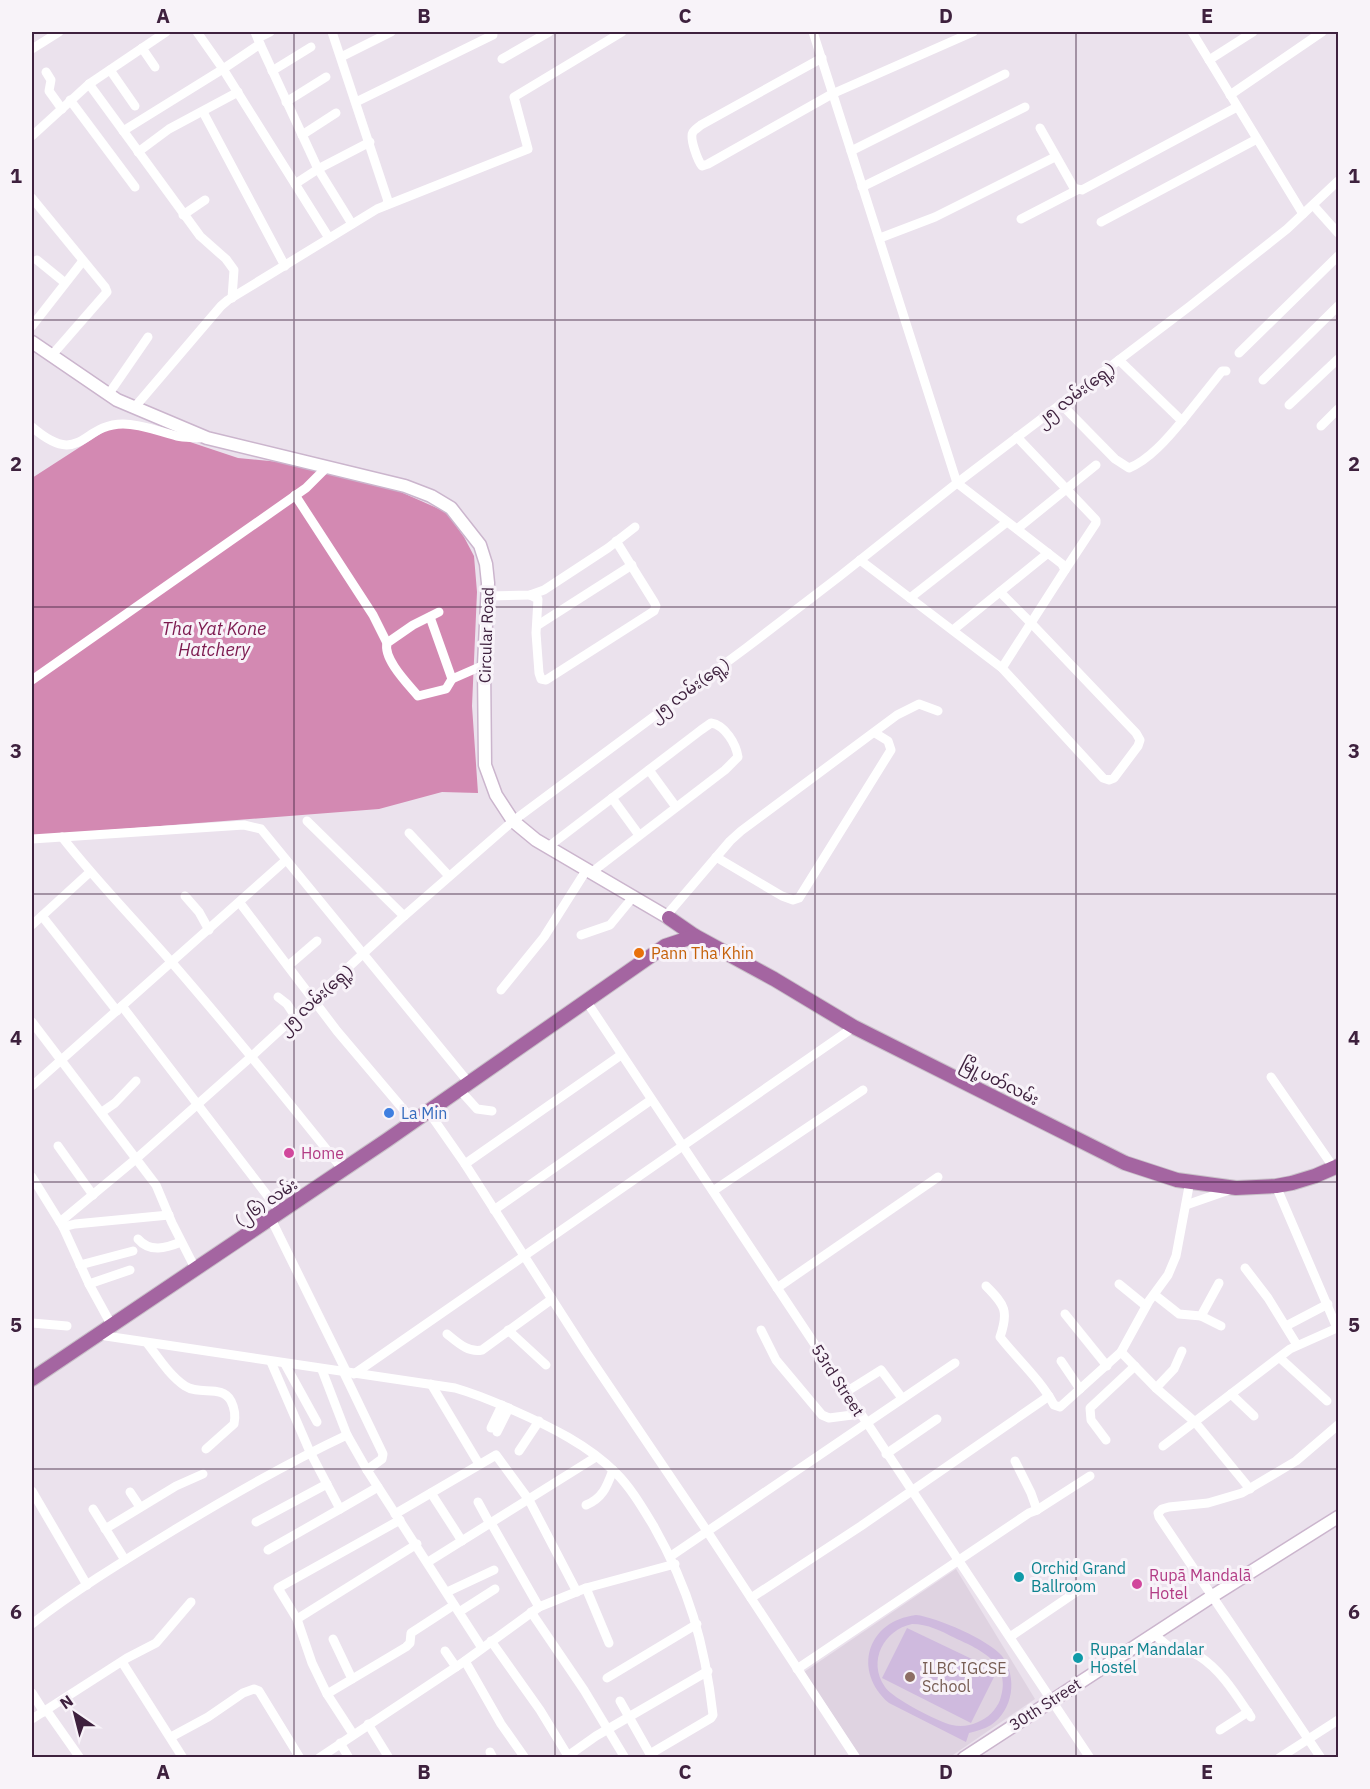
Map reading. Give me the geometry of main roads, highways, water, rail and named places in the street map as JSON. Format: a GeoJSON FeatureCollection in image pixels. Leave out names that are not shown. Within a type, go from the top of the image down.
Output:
{"type":"FeatureCollection","features":[{"type":"Feature","properties":{"kind":"main road","name":"မြို့ပတ်လမ်း"},"geometry":{"type":"LineString","coordinates":[[665,946],[670,934],[667,917],[694,936],[804,996],[854,1027],[1125,1163],[1177,1180],[1236,1188],[1276,1186],[1315,1176],[1336,1167]]}},
{"type":"Feature","properties":{"kind":"main road","name":"(၂၆) လမ်း"},"geometry":{"type":"LineString","coordinates":[[32,1379],[414,1122],[665,946],[694,936]]}},
{"type":"Feature","properties":{"kind":"water","name":"Tha Yat Kone Hatchery"},"geometry":{"type":"Polygon","coordinates":[[[111,427],[131,428],[172,436],[238,458],[301,464],[394,489],[446,512],[474,556],[477,592],[472,706],[478,793],[442,792],[379,809],[32,836],[32,478],[111,427]]]}},
{"type":"Feature","properties":{"kind":"place","name":"Pann Tha Khin"},"geometry":{"type":"Point","coordinates":[639,953]}},
{"type":"Feature","properties":{"kind":"place","name":"La Min"},"geometry":{"type":"Point","coordinates":[389,1113]}},
{"type":"Feature","properties":{"kind":"place","name":"Home"},"geometry":{"type":"Point","coordinates":[289,1153]}},
{"type":"Feature","properties":{"kind":"place","name":"Orchid Grand Ballroom"},"geometry":{"type":"Point","coordinates":[1019,1577]}},
{"type":"Feature","properties":{"kind":"place","name":"Rupā Mandalā Hotel"},"geometry":{"type":"Point","coordinates":[1137,1584]}},
{"type":"Feature","properties":{"kind":"place","name":"Rupar Mandalar Hostel"},"geometry":{"type":"Point","coordinates":[1078,1658]}},
{"type":"Feature","properties":{"kind":"place","name":"ILBC IGCSE School"},"geometry":{"type":"Point","coordinates":[910,1677]}}]}
